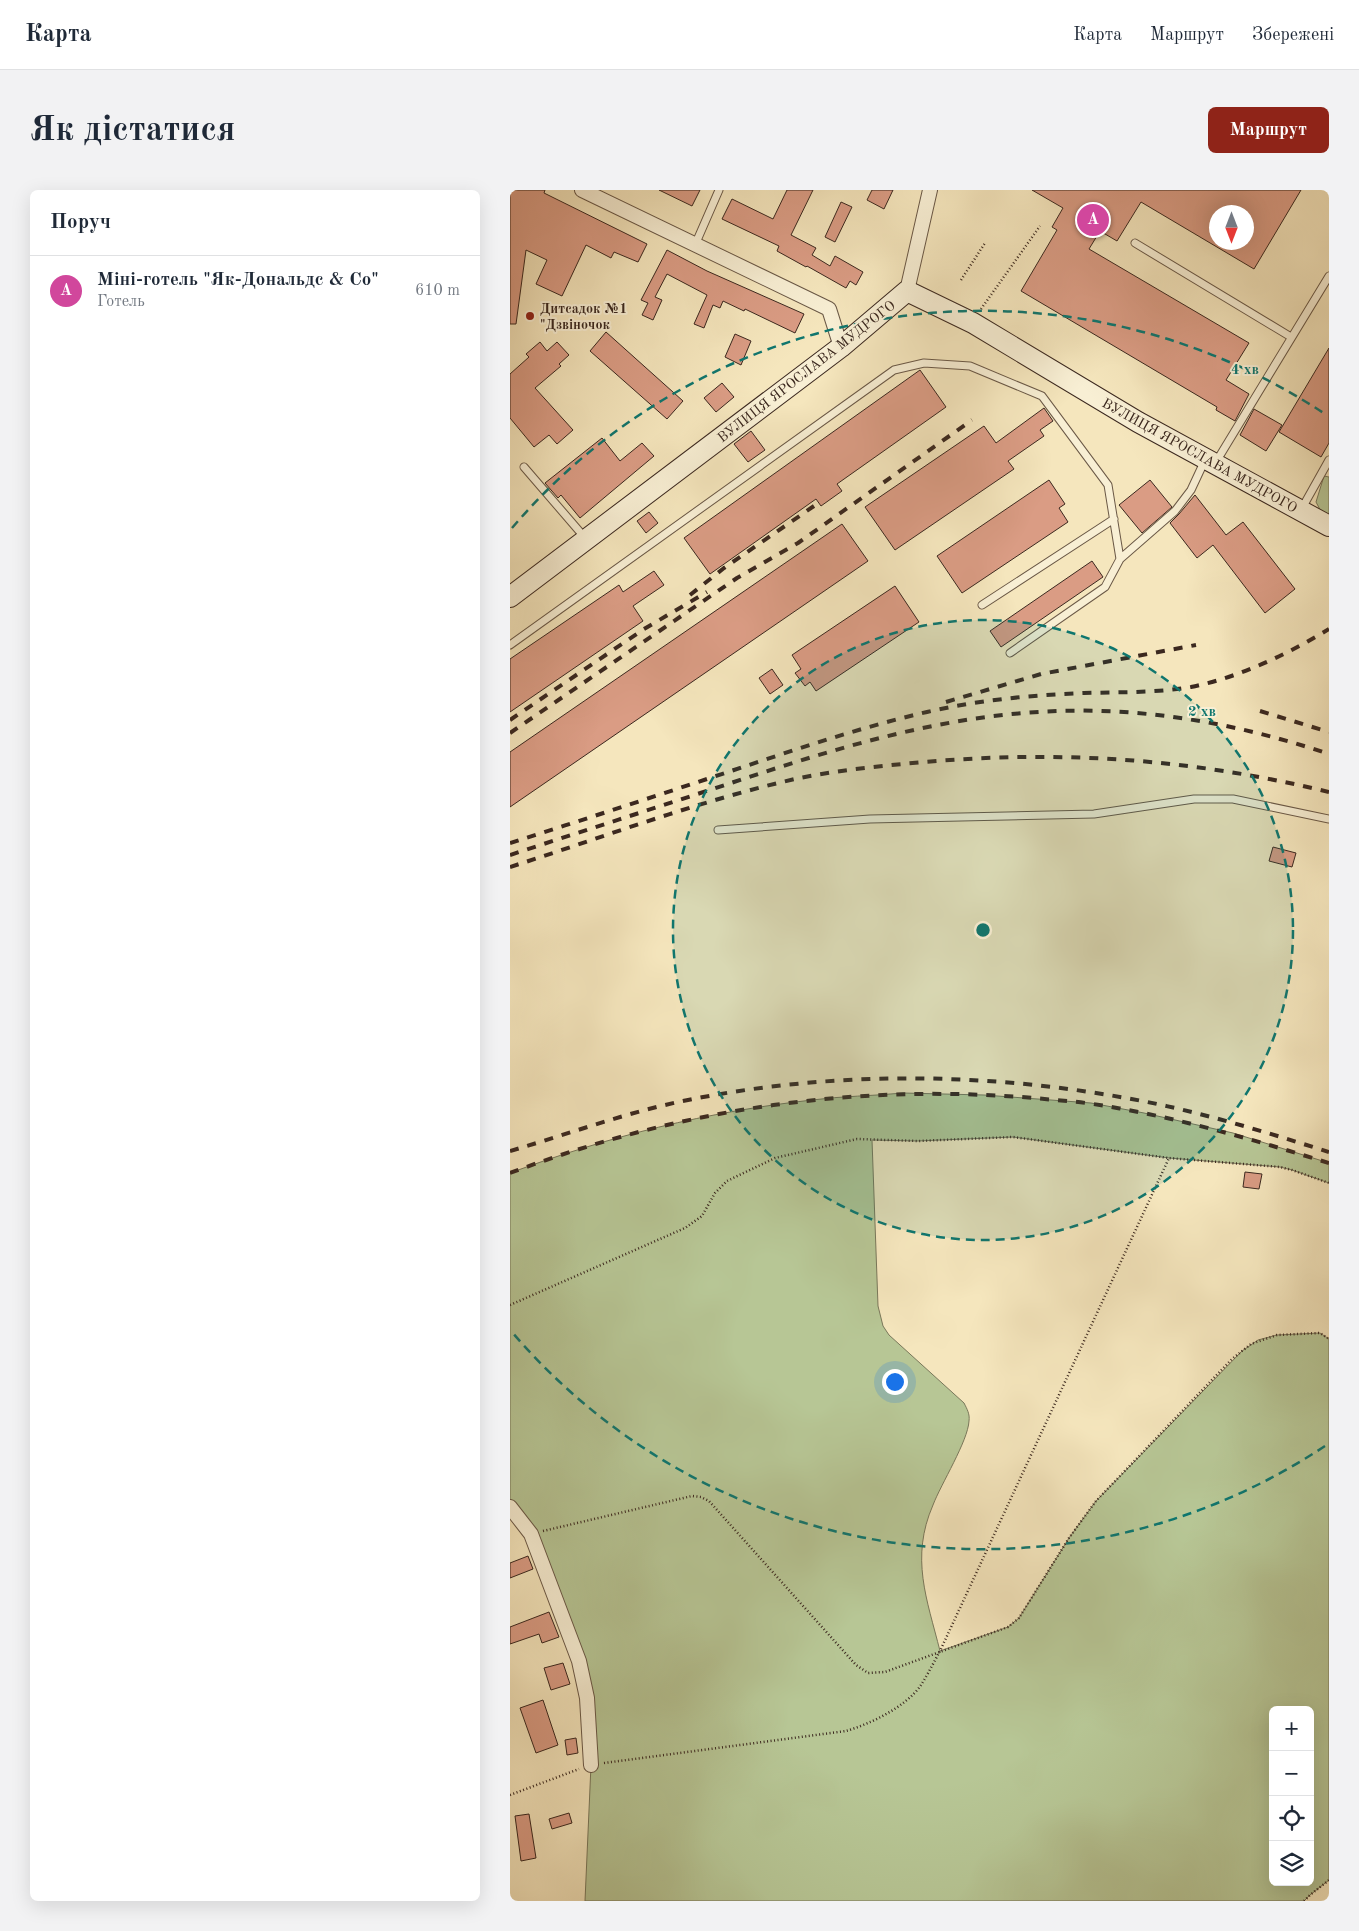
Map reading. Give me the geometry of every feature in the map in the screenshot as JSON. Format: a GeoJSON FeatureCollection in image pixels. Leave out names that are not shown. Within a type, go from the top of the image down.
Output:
{"type":"FeatureCollection","features":[{"type":"Feature","properties":{"kind":"street"},"geometry":{"type":"LineString","coordinates":[[582,190],[829,309],[841,347]]}},
{"type":"Feature","properties":{"kind":"street"},"geometry":{"type":"LineString","coordinates":[[907,291],[930,190]]}},
{"type":"Feature","properties":{"kind":"street","name":"ВУЛИЦЯ ЯРОСЛАВА МУДРОГО"},"geometry":{"type":"LineString","coordinates":[[510,597],[841,347],[907,291],[973,323],[1138,422],[1329,526]]}},
{"type":"Feature","properties":{"kind":"street"},"geometry":{"type":"LineString","coordinates":[[510,1507],[531,1534],[583,1673],[587,1698],[591,1765]]}},
{"type":"Feature","properties":{"kind":"lane"},"geometry":{"type":"LineString","coordinates":[[695,245],[719,190]]}},
{"type":"Feature","properties":{"kind":"lane"},"geometry":{"type":"LineString","coordinates":[[1135,243],[1291,337]]}},
{"type":"Feature","properties":{"kind":"lane"},"geometry":{"type":"LineString","coordinates":[[1010,653],[1105,587],[1120,559],[1175,511],[1210,462],[1329,276]]}},
{"type":"Feature","properties":{"kind":"lane"},"geometry":{"type":"LineString","coordinates":[[510,645],[894,370],[924,363],[970,366],[1042,396],[1108,485],[1120,559]]}},
{"type":"Feature","properties":{"kind":"lane"},"geometry":{"type":"LineString","coordinates":[[1300,511],[1329,460]]}},
{"type":"Feature","properties":{"kind":"lane"},"geometry":{"type":"LineString","coordinates":[[524,467],[586,540]]}},
{"type":"Feature","properties":{"kind":"lane"},"geometry":{"type":"LineString","coordinates":[[982,605],[1114,519]]}},
{"type":"Feature","properties":{"kind":"lane"},"geometry":{"type":"LineString","coordinates":[[718,830],[870,819],[1094,814],[1194,799],[1233,799],[1329,819]]}},
{"type":"Feature","properties":{"kind":"path"},"geometry":{"type":"LineString","coordinates":[[981,309],[1040,226]]}},
{"type":"Feature","properties":{"kind":"path"},"geometry":{"type":"LineString","coordinates":[[961,280],[985,243]]}},
{"type":"Feature","properties":{"kind":"path"},"geometry":{"type":"LineString","coordinates":[[510,1305],[685,1228],[702,1216],[714,1194],[727,1182],[775,1158],[856,1139],[918,1141],[1013,1137],[1169,1158],[1280,1168],[1292,1170],[1329,1183]]}},
{"type":"Feature","properties":{"kind":"path"},"geometry":{"type":"LineString","coordinates":[[510,1795],[591,1765],[836,1733],[859,1727],[884,1716],[920,1687],[940,1651],[1169,1158]]}},
{"type":"Feature","properties":{"kind":"path"},"geometry":{"type":"LineString","coordinates":[[531,1534],[692,1496],[701,1497],[709,1501],[862,1670],[873,1674],[885,1672],[1008,1627],[1014,1623],[1096,1501],[1242,1351],[1258,1340],[1277,1335],[1320,1332],[1329,1339]]}},
{"type":"Feature","properties":{"kind":"path"},"geometry":{"type":"LineString","coordinates":[[1304,1901],[1329,1880]]}},
{"type":"Feature","properties":{"kind":"green space"},"geometry":{"type":"Polygon","coordinates":[[[1324,476],[1329,477],[1329,520],[1325,519],[1316,502],[1324,476]]]}},
{"type":"Feature","properties":{"kind":"green space"},"geometry":{"type":"Polygon","coordinates":[[[903,1093],[984,1095],[1091,1103],[1233,1133],[1329,1163],[1329,1183],[1280,1167],[1169,1158],[1013,1137],[917,1141],[872,1140],[878,1306],[883,1326],[889,1335],[964,1403],[969,1416],[964,1440],[937,1496],[926,1524],[923,1543],[923,1578],[940,1651],[1008,1627],[1019,1618],[1069,1538],[1096,1501],[1242,1351],[1258,1340],[1277,1335],[1320,1333],[1329,1339],[1329,1880],[1304,1901],[585,1901],[591,1765],[587,1698],[531,1534],[510,1507],[510,1173],[584,1148],[659,1127],[734,1111],[835,1098],[903,1093]]]}},
{"type":"Feature","properties":{"kind":"building"},"geometry":{"type":"Polygon","coordinates":[[[510,190],[545,190],[544,193],[647,244],[638,262],[614,252],[611,258],[586,245],[562,296],[536,284],[547,260],[526,250],[516,324],[510,324],[510,190]]]}},
{"type":"Feature","properties":{"kind":"building"},"geometry":{"type":"Polygon","coordinates":[[[659,190],[700,190],[692,206],[659,190]]]}},
{"type":"Feature","properties":{"kind":"building"},"geometry":{"type":"Polygon","coordinates":[[[787,190],[813,190],[791,235],[816,248],[812,255],[830,266],[835,256],[863,272],[856,285],[850,281],[846,288],[777,251],[779,246],[722,219],[732,199],[773,219],[787,190]]]}},
{"type":"Feature","properties":{"kind":"building"},"geometry":{"type":"Polygon","coordinates":[[[872,190],[893,190],[884,209],[867,200],[872,190]]]}},
{"type":"Feature","properties":{"kind":"building"},"geometry":{"type":"Polygon","coordinates":[[[1032,190],[1301,190],[1254,269],[1222,250],[1254,250],[1254,205],[1209,205],[1209,242],[1141,202],[1117,241],[1100,231],[1089,249],[1249,343],[1226,380],[1249,394],[1235,421],[1216,410],[1217,407],[1021,291],[1057,230],[1052,227],[1063,208],[1032,190]]]}},
{"type":"Feature","properties":{"kind":"building"},"geometry":{"type":"Polygon","coordinates":[[[841,202],[852,207],[835,242],[825,237],[841,202]]]}},
{"type":"Feature","properties":{"kind":"building"},"geometry":{"type":"Polygon","coordinates":[[[667,250],[707,271],[804,314],[795,333],[745,309],[744,311],[723,301],[720,308],[713,305],[704,328],[694,324],[707,295],[667,274],[655,297],[662,300],[653,320],[642,315],[648,303],[641,300],[667,250]]]}},
{"type":"Feature","properties":{"kind":"building"},"geometry":{"type":"Polygon","coordinates":[[[606,332],[683,401],[667,419],[590,351],[606,332]]]}},
{"type":"Feature","properties":{"kind":"building"},"geometry":{"type":"Polygon","coordinates":[[[735,334],[751,341],[741,365],[725,357],[735,334]]]}},
{"type":"Feature","properties":{"kind":"building"},"geometry":{"type":"Polygon","coordinates":[[[540,342],[547,351],[557,342],[569,355],[559,364],[561,366],[535,388],[573,430],[557,444],[549,435],[534,447],[510,418],[510,374],[529,357],[526,354],[540,342]]]}},
{"type":"Feature","properties":{"kind":"building"},"geometry":{"type":"Polygon","coordinates":[[[1329,348],[1329,443],[1321,457],[1279,432],[1329,348]]]}},
{"type":"Feature","properties":{"kind":"building"},"geometry":{"type":"Polygon","coordinates":[[[920,370],[946,407],[837,484],[842,491],[821,506],[816,499],[710,574],[684,538],[920,370]]]}},
{"type":"Feature","properties":{"kind":"building"},"geometry":{"type":"Polygon","coordinates":[[[722,383],[734,397],[716,412],[704,398],[722,383]]]}},
{"type":"Feature","properties":{"kind":"building"},"geometry":{"type":"Polygon","coordinates":[[[1044,408],[1053,421],[1040,430],[1044,436],[1008,461],[1014,469],[895,550],[865,507],[984,426],[996,443],[1044,408]]]}},
{"type":"Feature","properties":{"kind":"building"},"geometry":{"type":"Polygon","coordinates":[[[1254,409],[1282,425],[1266,451],[1240,435],[1254,409]]]}},
{"type":"Feature","properties":{"kind":"building"},"geometry":{"type":"Polygon","coordinates":[[[751,431],[765,450],[748,462],[734,444],[751,431]]]}},
{"type":"Feature","properties":{"kind":"building"},"geometry":{"type":"Polygon","coordinates":[[[602,438],[620,461],[642,443],[654,456],[580,518],[561,495],[558,498],[545,483],[602,438]]]}},
{"type":"Feature","properties":{"kind":"building"},"geometry":{"type":"Polygon","coordinates":[[[1049,480],[1065,504],[1059,508],[1068,522],[962,593],[937,556],[1049,480]]]}},
{"type":"Feature","properties":{"kind":"building"},"geometry":{"type":"Polygon","coordinates":[[[1150,480],[1172,507],[1142,533],[1119,505],[1150,480]]]}},
{"type":"Feature","properties":{"kind":"building"},"geometry":{"type":"Polygon","coordinates":[[[1195,495],[1226,535],[1243,522],[1295,589],[1265,613],[1213,545],[1197,558],[1170,523],[1195,495]]]}},
{"type":"Feature","properties":{"kind":"building"},"geometry":{"type":"Polygon","coordinates":[[[649,512],[658,523],[646,533],[637,521],[649,512]]]}},
{"type":"Feature","properties":{"kind":"building"},"geometry":{"type":"Polygon","coordinates":[[[842,524],[868,561],[510,807],[510,752],[842,524]]]}},
{"type":"Feature","properties":{"kind":"building"},"geometry":{"type":"Polygon","coordinates":[[[1092,561],[1103,577],[1001,647],[990,631],[1092,561]]]}},
{"type":"Feature","properties":{"kind":"building"},"geometry":{"type":"Polygon","coordinates":[[[654,571],[664,585],[633,606],[643,621],[510,712],[510,659],[619,585],[623,592],[654,571]]]}},
{"type":"Feature","properties":{"kind":"building"},"geometry":{"type":"Polygon","coordinates":[[[895,586],[919,622],[816,691],[810,682],[805,686],[795,673],[801,669],[792,655],[895,586]]]}},
{"type":"Feature","properties":{"kind":"building"},"geometry":{"type":"Polygon","coordinates":[[[772,669],[783,685],[770,694],[759,678],[772,669]]]}},
{"type":"Feature","properties":{"kind":"building"},"geometry":{"type":"Polygon","coordinates":[[[1273,847],[1296,853],[1292,867],[1269,861],[1273,847]]]}},
{"type":"Feature","properties":{"kind":"building"},"geometry":{"type":"Polygon","coordinates":[[[1245,1172],[1262,1174],[1259,1189],[1243,1187],[1245,1172]]]}},
{"type":"Feature","properties":{"kind":"building"},"geometry":{"type":"Polygon","coordinates":[[[528,1556],[533,1569],[510,1578],[510,1563],[528,1556]]]}},
{"type":"Feature","properties":{"kind":"building"},"geometry":{"type":"Polygon","coordinates":[[[549,1612],[559,1637],[542,1643],[539,1634],[510,1644],[510,1627],[549,1612]]]}},
{"type":"Feature","properties":{"kind":"building"},"geometry":{"type":"Polygon","coordinates":[[[563,1663],[570,1684],[551,1690],[544,1668],[563,1663]]]}},
{"type":"Feature","properties":{"kind":"building"},"geometry":{"type":"Polygon","coordinates":[[[543,1700],[558,1745],[536,1753],[520,1708],[543,1700]]]}},
{"type":"Feature","properties":{"kind":"building"},"geometry":{"type":"Polygon","coordinates":[[[576,1738],[578,1753],[567,1755],[565,1740],[576,1738]]]}},
{"type":"Feature","properties":{"kind":"building"},"geometry":{"type":"Polygon","coordinates":[[[569,1813],[572,1823],[552,1829],[549,1819],[569,1813]]]}},
{"type":"Feature","properties":{"kind":"building"},"geometry":{"type":"Polygon","coordinates":[[[529,1814],[536,1858],[521,1861],[515,1816],[529,1814]]]}},
{"type":"Feature","properties":{"kind":"railway"},"geometry":{"type":"LineString","coordinates":[[510,733],[737,578],[798,543],[972,420]]}},
{"type":"Feature","properties":{"kind":"railway"},"geometry":{"type":"LineString","coordinates":[[690,595],[724,568],[814,506]]}},
{"type":"Feature","properties":{"kind":"railway"},"geometry":{"type":"LineString","coordinates":[[510,720],[644,629],[707,592]]}},
{"type":"Feature","properties":{"kind":"railway"},"geometry":{"type":"LineString","coordinates":[[510,843],[859,730],[947,708],[1025,697],[1178,689],[1209,683],[1262,664],[1296,648],[1329,629]]}},
{"type":"Feature","properties":{"kind":"railway"},"geometry":{"type":"LineString","coordinates":[[946,702],[1041,674],[1196,645]]}},
{"type":"Feature","properties":{"kind":"railway"},"geometry":{"type":"LineString","coordinates":[[510,855],[837,750],[911,731],[986,717],[1063,711],[1140,713],[1217,724],[1255,732],[1329,754]]}},
{"type":"Feature","properties":{"kind":"railway"},"geometry":{"type":"LineString","coordinates":[[1260,711],[1329,732]]}},
{"type":"Feature","properties":{"kind":"railway"},"geometry":{"type":"LineString","coordinates":[[510,867],[687,809],[759,788],[827,773],[924,762],[1027,757],[1128,760],[1228,772],[1329,792]]}},
{"type":"Feature","properties":{"kind":"railway"},"geometry":{"type":"LineString","coordinates":[[510,1151],[620,1117],[688,1100],[797,1084],[907,1078],[1017,1083],[1072,1089],[1126,1098],[1203,1115],[1329,1152]]}},
{"type":"Feature","properties":{"kind":"railway"},"geometry":{"type":"LineString","coordinates":[[510,1173],[638,1132],[703,1117],[833,1098],[900,1094],[966,1094],[1093,1104],[1182,1122],[1329,1163]]}},
{"type":"Feature","properties":{"kind":"place","name":"Міні-готель \"Як-Дональдс & Co\""},"geometry":{"type":"Point","coordinates":[1093,220]}},
{"type":"Feature","properties":{"kind":"place","name":"Дитсадок №1 \"Дзвіночок"},"geometry":{"type":"Point","coordinates":[530,316]}}]}
